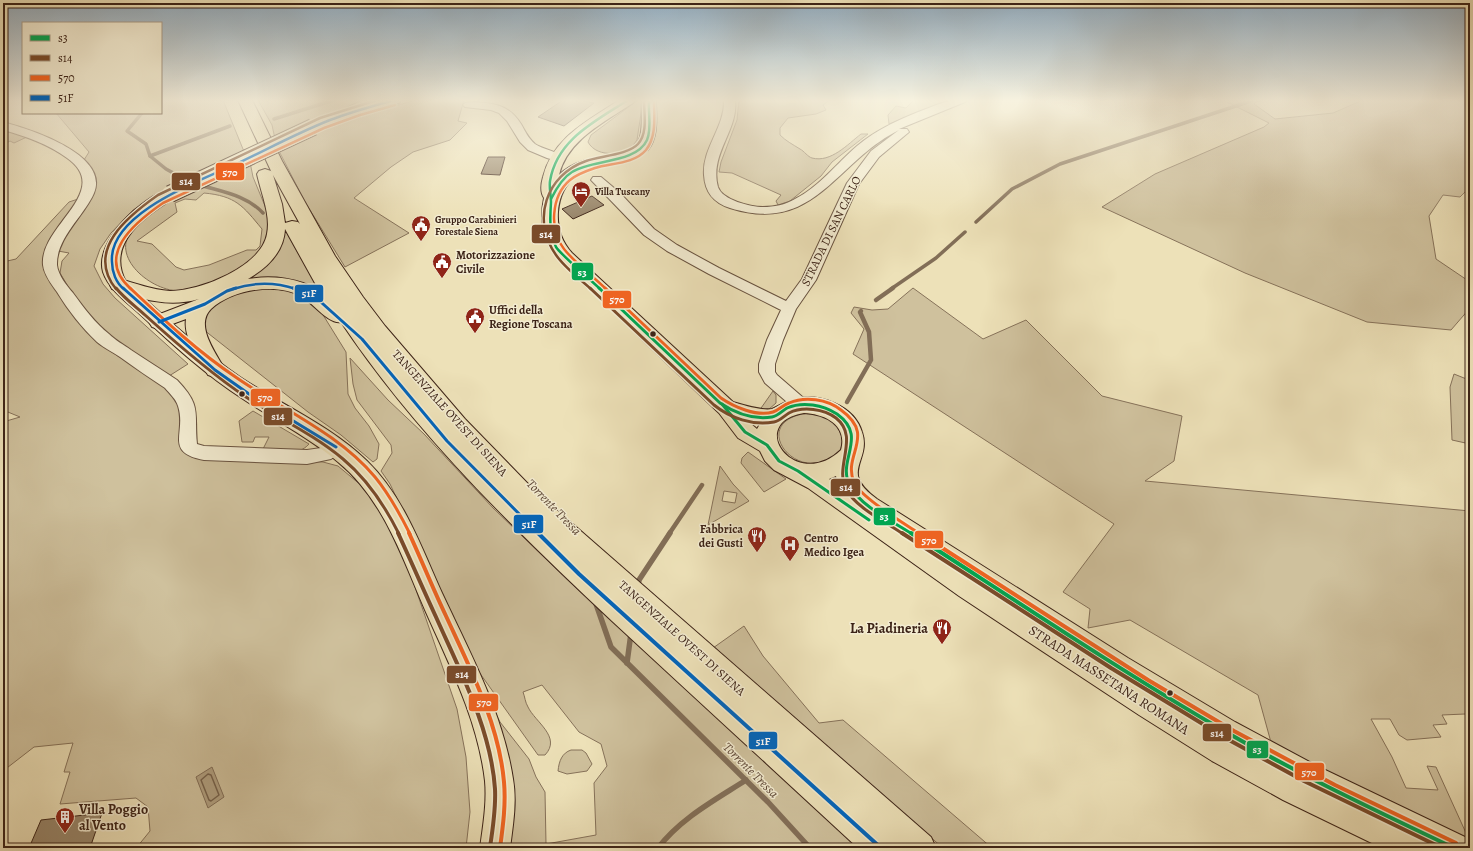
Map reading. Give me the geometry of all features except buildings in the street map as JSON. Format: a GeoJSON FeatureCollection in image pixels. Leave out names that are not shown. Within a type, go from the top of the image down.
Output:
{"type":"FeatureCollection","features":[{"type":"Feature","properties":{"kind":"highway","name":"TANGENZIALE OVEST DI SIENA"},"geometry":{"type":"LineString","coordinates":[[251,140],[356,302],[402,362],[462,431],[533,504],[680,637],[920,848]]}},
{"type":"Feature","properties":{"kind":"highway","name":"TANGENZIALE OVEST DI SIENA"},"geometry":{"type":"LineString","coordinates":[[260,140],[270,168],[311,263],[362,339],[447,441],[579,574],[881,848]]}},
{"type":"Feature","properties":{"kind":"highway"},"geometry":{"type":"LineString","coordinates":[[159,322],[199,300],[219,294],[243,280],[264,258],[274,243],[276,235],[276,221],[270,168]]}},
{"type":"Feature","properties":{"kind":"highway"},"geometry":{"type":"LineString","coordinates":[[243,280],[304,290],[320,300],[362,339]]}},
{"type":"Feature","properties":{"kind":"highway"},"geometry":{"type":"LineString","coordinates":[[119,285],[164,297],[199,300]]}},
{"type":"Feature","properties":{"kind":"highway"},"geometry":{"type":"LineString","coordinates":[[199,300],[195,320],[196,330],[215,370]]}},
{"type":"Feature","properties":{"kind":"main road"},"geometry":{"type":"LineString","coordinates":[[286,140],[170,194],[150,205],[134,218],[116,243],[112,254],[111,263],[115,279],[119,285],[159,322],[215,370],[249,394],[336,447],[370,478],[390,506],[472,687],[490,736],[498,775],[501,806],[495,848]]}},
{"type":"Feature","properties":{"kind":"main road"},"geometry":{"type":"LineString","coordinates":[[551,198],[549,186],[556,160],[571,140]]}},
{"type":"Feature","properties":{"kind":"main road"},"geometry":{"type":"LineString","coordinates":[[581,140],[580,145],[584,151],[596,156],[618,158]]}},
{"type":"Feature","properties":{"kind":"main road"},"geometry":{"type":"LineString","coordinates":[[551,198],[563,178],[575,169],[590,163],[618,158],[635,152],[646,143],[646,140]]}},
{"type":"Feature","properties":{"kind":"main road"},"geometry":{"type":"LineString","coordinates":[[556,160],[562,167],[575,169]]}},
{"type":"Feature","properties":{"kind":"main road","name":"STRADA MASSETANA ROMANA"},"geometry":{"type":"LineString","coordinates":[[551,198],[549,216],[550,232],[557,248],[726,408],[745,432],[767,445],[779,461],[798,471],[942,571],[1195,735],[1279,782],[1415,848]]}},
{"type":"Feature","properties":{"kind":"main road","name":"STRADA MASSETANA ROMANA"},"geometry":{"type":"LineString","coordinates":[[726,408],[750,415],[775,417],[782,411],[801,405],[815,405],[828,408],[840,415],[848,423],[853,434],[854,445],[846,472],[848,483],[853,492],[884,515],[1070,635],[1258,750],[1344,795],[1454,848]]}},
{"type":"Feature","properties":{"kind":"main road"},"geometry":{"type":"LineString","coordinates":[[767,445],[767,430],[775,417]]}},
{"type":"Feature","properties":{"kind":"main road","name":"STRADA MASSETANA ROMANA"},"geometry":{"type":"LineString","coordinates":[[798,471],[814,473],[829,470],[841,464],[850,455]]}},
{"type":"Feature","properties":{"kind":"street"},"geometry":{"type":"LineString","coordinates":[[43,140],[74,158],[84,166],[89,176],[89,188],[87,194],[58,240],[51,257],[50,270],[58,283],[94,330],[104,339],[171,384],[180,393],[189,410],[189,447],[194,451],[204,453],[299,457],[319,456],[336,447]]}},
{"type":"Feature","properties":{"kind":"street"},"geometry":{"type":"LineString","coordinates":[[524,140],[529,145],[556,160]]}},
{"type":"Feature","properties":{"kind":"street"},"geometry":{"type":"LineString","coordinates":[[718,140],[713,153],[710,172],[712,189],[727,203],[762,212],[781,210],[801,203],[825,184],[854,155],[872,140]]}},
{"type":"Feature","properties":{"kind":"street","name":"STRADA DI SAN CARLO"},"geometry":{"type":"LineString","coordinates":[[801,405],[771,379],[766,369],[775,340],[789,308],[804,289],[815,267],[850,188],[858,174],[875,154],[892,140]]}},
{"type":"Feature","properties":{"kind":"street"},"geometry":{"type":"LineString","coordinates":[[596,180],[615,196],[649,232],[672,248],[714,271],[789,308]]}},
{"type":"Feature","properties":{"kind":"shaded area"},"geometry":{"type":"Polygon","coordinates":[[[3,140],[21,140],[14,143],[10,141],[3,145],[3,140]]]}},
{"type":"Feature","properties":{"kind":"shaded area"},"geometry":{"type":"Polygon","coordinates":[[[79,140],[239,140],[245,154],[149,200],[133,210],[111,233],[100,249],[94,266],[103,284],[115,298],[188,364],[169,376],[103,332],[70,290],[60,273],[62,261],[69,253],[58,251],[62,240],[91,195],[84,160],[89,152],[79,140]]]}},
{"type":"Feature","properties":{"kind":"shaded area"},"geometry":{"type":"Polygon","coordinates":[[[298,140],[450,140],[413,152],[391,167],[354,198],[409,233],[345,267],[305,202],[278,149],[298,140]]]}},
{"type":"Feature","properties":{"kind":"shaded area"},"geometry":{"type":"Polygon","coordinates":[[[589,140],[637,140],[627,149],[612,153],[598,151],[588,142],[589,140]]]}},
{"type":"Feature","properties":{"kind":"shaded area"},"geometry":{"type":"Polygon","coordinates":[[[729,140],[786,140],[812,158],[819,159],[826,158],[839,152],[854,140],[861,140],[832,162],[821,176],[790,201],[778,205],[776,201],[781,195],[732,173],[719,172],[729,140]]]}},
{"type":"Feature","properties":{"kind":"shaded area"},"geometry":{"type":"Polygon","coordinates":[[[1235,140],[1470,140],[1470,187],[1460,197],[1443,195],[1429,216],[1436,259],[1470,282],[1470,308],[1451,330],[1367,322],[1245,273],[1102,207],[1155,174],[1235,140]]]}},
{"type":"Feature","properties":{"kind":"shaded area"},"geometry":{"type":"Polygon","coordinates":[[[250,162],[253,177],[272,223],[261,256],[213,283],[192,290],[170,290],[158,286],[146,279],[137,271],[130,261],[126,250],[127,239],[133,228],[157,208],[172,199],[250,162]],[[204,193],[196,200],[185,199],[175,203],[177,212],[137,241],[152,244],[176,267],[184,270],[209,265],[247,250],[256,250],[260,246],[262,229],[244,208],[231,200],[215,194],[204,193]]]}},
{"type":"Feature","properties":{"kind":"shaded area"},"geometry":{"type":"Polygon","coordinates":[[[81,198],[46,256],[89,333],[98,343],[166,387],[185,410],[189,453],[323,462],[338,466],[362,486],[373,498],[403,552],[457,709],[466,757],[470,812],[466,848],[137,847],[150,831],[148,807],[136,798],[60,804],[70,772],[64,772],[73,743],[34,747],[3,771],[3,422],[20,417],[3,410],[3,262],[16,259],[69,202],[81,198]]]}},
{"type":"Feature","properties":{"kind":"shaded area"},"geometry":{"type":"Polygon","coordinates":[[[284,228],[319,290],[249,281],[246,277],[284,228]]]}},
{"type":"Feature","properties":{"kind":"shaded area"},"geometry":{"type":"Polygon","coordinates":[[[258,286],[300,293],[320,310],[346,352],[348,394],[355,408],[369,426],[379,444],[377,459],[373,462],[341,435],[308,412],[204,330],[201,314],[211,303],[258,286]]]}},
{"type":"Feature","properties":{"kind":"shaded area"},"geometry":{"type":"Polygon","coordinates":[[[913,288],[983,339],[1026,320],[1102,396],[1182,416],[1174,461],[1145,481],[1470,511],[1470,720],[1465,714],[1442,715],[1447,724],[1433,725],[1441,737],[1407,740],[1399,735],[1390,719],[1371,719],[1392,757],[1406,788],[1438,790],[1427,766],[1436,767],[1466,833],[1465,840],[1272,746],[1258,695],[1130,620],[1088,628],[1090,609],[1063,592],[1114,524],[853,354],[864,329],[851,313],[854,307],[872,310],[888,309],[913,288]]]}},
{"type":"Feature","properties":{"kind":"shaded area"},"geometry":{"type":"Polygon","coordinates":[[[350,358],[388,400],[424,434],[493,508],[572,584],[860,848],[508,848],[491,704],[500,722],[529,759],[536,777],[545,792],[546,844],[596,835],[594,783],[607,766],[601,744],[579,732],[542,685],[523,692],[531,713],[546,730],[549,736],[549,748],[545,755],[538,755],[479,672],[390,484],[381,471],[392,453],[391,445],[357,400],[353,384],[350,358]]]}},
{"type":"Feature","properties":{"kind":"shaded area"},"geometry":{"type":"Polygon","coordinates":[[[1454,374],[1469,380],[1470,444],[1452,440],[1450,387],[1454,374]]]}},
{"type":"Feature","properties":{"kind":"shaded area"},"geometry":{"type":"Polygon","coordinates":[[[773,391],[776,395],[776,403],[768,410],[759,411],[773,391]]]}},
{"type":"Feature","properties":{"kind":"shaded area"},"geometry":{"type":"Polygon","coordinates":[[[253,411],[309,444],[299,451],[281,452],[263,449],[269,437],[255,437],[253,442],[242,442],[239,421],[253,411]]]}},
{"type":"Feature","properties":{"kind":"shaded area"},"geometry":{"type":"Polygon","coordinates":[[[809,413],[822,416],[834,422],[842,438],[841,449],[836,455],[832,458],[817,463],[803,462],[791,456],[783,447],[779,437],[781,426],[791,418],[809,413]]]}},
{"type":"Feature","properties":{"kind":"shaded area"},"geometry":{"type":"Polygon","coordinates":[[[748,452],[786,479],[764,492],[741,463],[742,458],[748,452]]]}},
{"type":"Feature","properties":{"kind":"shaded area"},"geometry":{"type":"Polygon","coordinates":[[[720,466],[733,484],[749,501],[708,525],[720,466]],[[724,491],[722,501],[735,503],[737,493],[724,491]]]}},
{"type":"Feature","properties":{"kind":"shaded area"},"geometry":{"type":"Polygon","coordinates":[[[744,626],[763,656],[819,723],[843,720],[992,848],[943,848],[713,648],[744,626]]]}},
{"type":"Feature","properties":{"kind":"shaded area"},"geometry":{"type":"Polygon","coordinates":[[[571,750],[582,750],[586,753],[592,764],[587,771],[567,774],[558,771],[559,764],[565,753],[571,750]]]}},
{"type":"Feature","properties":{"kind":"water"},"geometry":{"type":"Polygon","coordinates":[[[212,767],[224,797],[208,808],[196,777],[212,767]]]}},
{"type":"Feature","properties":{"kind":"waterway","name":"Torrente Tressa"},"geometry":{"type":"LineString","coordinates":[[140,140],[146,144],[150,156]]}},
{"type":"Feature","properties":{"kind":"waterway"},"geometry":{"type":"LineString","coordinates":[[150,156],[193,140]]}},
{"type":"Feature","properties":{"kind":"waterway"},"geometry":{"type":"LineString","coordinates":[[976,222],[1012,189],[1060,164],[1134,140]]}},
{"type":"Feature","properties":{"kind":"waterway","name":"Torrente Tressa"},"geometry":{"type":"LineString","coordinates":[[150,156],[166,169],[188,181]]}},
{"type":"Feature","properties":{"kind":"waterway","name":"Torrente Tressa"},"geometry":{"type":"LineString","coordinates":[[200,185],[242,198],[263,213]]}},
{"type":"Feature","properties":{"kind":"waterway"},"geometry":{"type":"LineString","coordinates":[[891,289],[936,258],[965,232]]}},
{"type":"Feature","properties":{"kind":"waterway"},"geometry":{"type":"LineString","coordinates":[[876,300],[893,288]]}},
{"type":"Feature","properties":{"kind":"waterway"},"geometry":{"type":"LineString","coordinates":[[847,402],[871,360],[869,332],[860,312],[861,311]]}},
{"type":"Feature","properties":{"kind":"waterway"},"geometry":{"type":"LineString","coordinates":[[669,534],[702,485]]}},
{"type":"Feature","properties":{"kind":"waterway"},"geometry":{"type":"LineString","coordinates":[[638,587],[639,580],[670,533]]}},
{"type":"Feature","properties":{"kind":"waterway","name":"Torrente Tressa"},"geometry":{"type":"LineString","coordinates":[[595,601],[611,647],[627,663]]}},
{"type":"Feature","properties":{"kind":"waterway"},"geometry":{"type":"LineString","coordinates":[[627,663],[631,633]]}},
{"type":"Feature","properties":{"kind":"waterway","name":"Torrente Tressa"},"geometry":{"type":"LineString","coordinates":[[627,663],[746,780]]}},
{"type":"Feature","properties":{"kind":"waterway"},"geometry":{"type":"LineString","coordinates":[[658,848],[667,837],[688,819],[711,802],[746,780]]}},
{"type":"Feature","properties":{"kind":"waterway","name":"Torrente Tressa"},"geometry":{"type":"LineString","coordinates":[[746,780],[810,848]]}},
{"type":"Feature","properties":{"kind":"transit line","name":"s14"},"geometry":{"type":"LineString","coordinates":[[274,140],[158,195],[138,209],[120,227],[112,238],[107,249],[105,261],[107,273],[113,285],[122,295],[193,357],[246,397],[332,451],[360,475],[374,492],[386,510],[406,549],[469,693],[477,715],[490,759],[495,789],[490,847]]}},
{"type":"Feature","properties":{"kind":"transit line","name":"51F"},"geometry":{"type":"LineString","coordinates":[[285,140],[186,186],[144,211],[121,234],[117,241],[111,259],[113,272],[119,285],[215,370],[249,394],[336,447]]}},
{"type":"Feature","properties":{"kind":"transit line","name":"570"},"geometry":{"type":"LineString","coordinates":[[299,140],[163,203],[138,223],[123,241],[118,250],[116,261],[117,271],[123,282],[206,356],[252,389],[317,428],[348,450],[375,477],[386,492],[405,524],[466,659],[492,726],[503,772],[505,791],[500,848]]}},
{"type":"Feature","properties":{"kind":"transit line","name":"s3"},"geometry":{"type":"LineString","coordinates":[[571,140],[559,154],[553,166],[549,185],[551,196],[550,224],[557,248],[720,403],[738,413],[752,417],[765,418],[774,416],[788,408],[800,405],[814,405],[827,409],[838,415],[847,423],[851,432],[851,449],[847,467],[849,485],[856,495],[873,509],[1105,658],[1226,732],[1330,789],[1454,848]]}},
{"type":"Feature","properties":{"kind":"transit line","name":"s14"},"geometry":{"type":"LineString","coordinates":[[641,140],[633,148],[577,164],[560,176],[548,195],[544,215],[546,234],[550,246],[557,257],[714,405],[727,414],[742,420],[767,423],[780,420],[789,413],[807,409],[820,411],[837,419],[845,428],[847,438],[843,479],[847,490],[856,501],[869,512],[974,581],[1140,686],[1229,740],[1304,781],[1442,848]]}},
{"type":"Feature","properties":{"kind":"transit line","name":"s3"},"geometry":{"type":"LineString","coordinates":[[551,199],[569,173],[582,167],[635,152],[642,147],[647,140]]}},
{"type":"Feature","properties":{"kind":"transit line","name":"570"},"geometry":{"type":"LineString","coordinates":[[651,140],[649,146],[640,156],[586,171],[570,180],[563,187],[558,197],[554,215],[556,231],[559,241],[565,250],[721,398],[738,407],[766,413],[772,412],[788,403],[801,400],[816,400],[841,410],[851,418],[856,426],[858,434],[858,442],[852,467],[854,483],[863,493],[909,527],[1148,680],[1234,731],[1311,773],[1456,843]]}},
{"type":"Feature","properties":{"kind":"transit line","name":"51F"},"geometry":{"type":"LineString","coordinates":[[159,322],[205,304],[227,291],[245,285],[264,283],[284,285],[313,295],[362,339],[447,441],[477,473],[579,574],[881,848]]}},
{"type":"Feature","properties":{"kind":"transit line","name":"s3"},"geometry":{"type":"LineString","coordinates":[[722,404],[745,432],[767,445],[779,461],[798,471],[869,520]]}},
{"type":"Feature","properties":{"kind":"place","name":"Villa Tuscany"},"geometry":{"type":"Point","coordinates":[581,208]}},
{"type":"Feature","properties":{"kind":"place","name":"Gruppo Carabinieri Forestale Siena"},"geometry":{"type":"Point","coordinates":[421,242]}},
{"type":"Feature","properties":{"kind":"place","name":"Motorizzazione Civile"},"geometry":{"type":"Point","coordinates":[442,279]}},
{"type":"Feature","properties":{"kind":"place","name":"Uffici della Regione Toscana"},"geometry":{"type":"Point","coordinates":[475,334]}},
{"type":"Feature","properties":{"kind":"place","name":"Fabbrica dei Gusti"},"geometry":{"type":"Point","coordinates":[757,553]}},
{"type":"Feature","properties":{"kind":"place","name":"Centro Medico Igea"},"geometry":{"type":"Point","coordinates":[790,562]}},
{"type":"Feature","properties":{"kind":"place","name":"La Piadineria"},"geometry":{"type":"Point","coordinates":[942,645]}},
{"type":"Feature","properties":{"kind":"place","name":"Villa Poggio al Vento"},"geometry":{"type":"Point","coordinates":[65,834]}}]}
